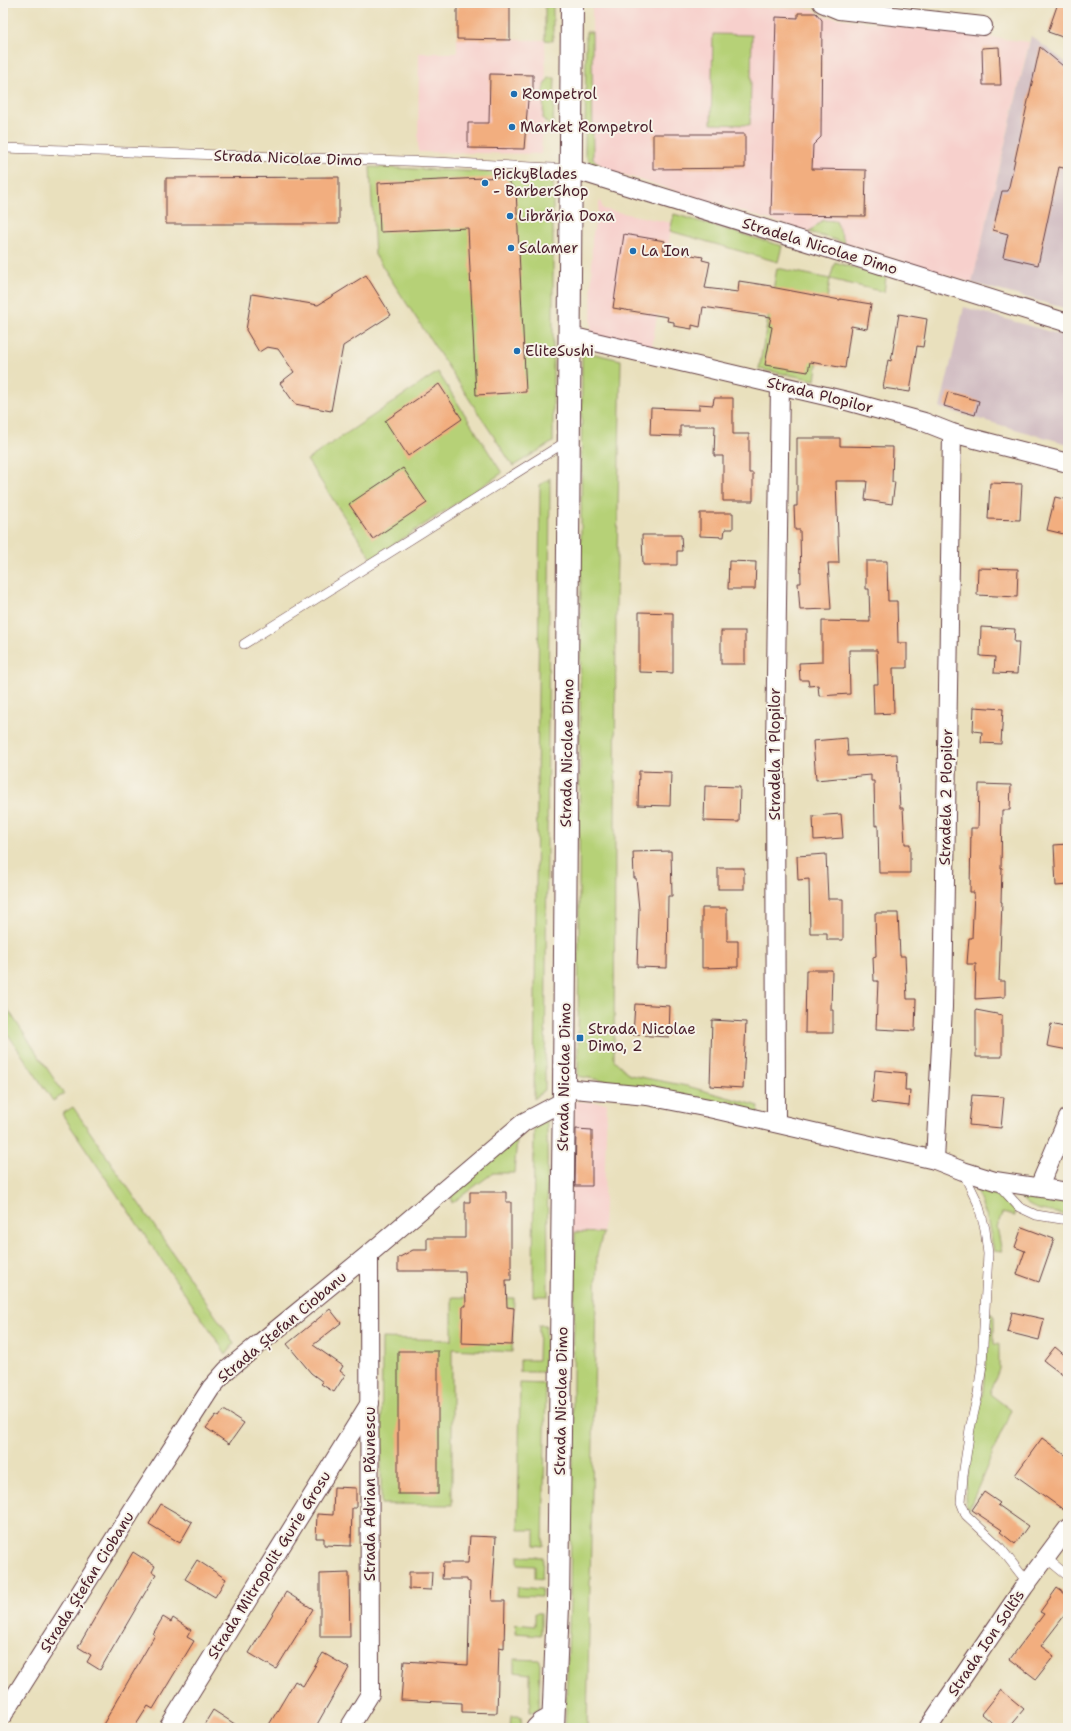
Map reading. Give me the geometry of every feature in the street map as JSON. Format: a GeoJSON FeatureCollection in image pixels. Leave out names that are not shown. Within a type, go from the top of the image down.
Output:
{"type":"FeatureCollection","features":[{"type":"Feature","properties":{"kind":"street","name":"Strada Nicolae Dimo"},"geometry":{"type":"LineString","coordinates":[[535,1728],[541,1722],[554,1722],[558,1606],[570,439],[572,3]]}},
{"type":"Feature","properties":{"kind":"street"},"geometry":{"type":"LineString","coordinates":[[822,3],[839,10],[983,26]]}},
{"type":"Feature","properties":{"kind":"street","name":"Stradela Nicolae Dimo"},"geometry":{"type":"LineString","coordinates":[[572,169],[1068,324]]}},
{"type":"Feature","properties":{"kind":"street","name":"Strada Plopilor"},"geometry":{"type":"LineString","coordinates":[[570,336],[780,385],[917,420],[952,433],[1068,463]]}},
{"type":"Feature","properties":{"kind":"street","name":"Stradela 1 Plopilor"},"geometry":{"type":"LineString","coordinates":[[776,1123],[775,749],[780,385]]}},
{"type":"Feature","properties":{"kind":"street","name":"Stradela 2 Plopilor"},"geometry":{"type":"LineString","coordinates":[[935,1160],[943,1000],[952,433]]}},
{"type":"Feature","properties":{"kind":"street"},"geometry":{"type":"LineString","coordinates":[[564,1095],[647,1096],[709,1108],[935,1160],[963,1171],[995,1180],[1068,1192]]}},
{"type":"Feature","properties":{"kind":"street","name":"Strada Ștefan Ciobanu"},"geometry":{"type":"LineString","coordinates":[[3,1715],[130,1512],[211,1388],[227,1370],[369,1254],[524,1122],[564,1095]]}},
{"type":"Feature","properties":{"kind":"street"},"geometry":{"type":"LineString","coordinates":[[1038,1187],[1068,1118]]}},
{"type":"Feature","properties":{"kind":"street","name":"Strada Adrian Păunescu"},"geometry":{"type":"LineString","coordinates":[[349,1728],[370,1694],[369,1254]]}},
{"type":"Feature","properties":{"kind":"street","name":"Strada Mitropolit Gurie Grosu"},"geometry":{"type":"LineString","coordinates":[[168,1728],[370,1403]]}},
{"type":"Feature","properties":{"kind":"street","name":"Strada Ion Soltîs"},"geometry":{"type":"LineString","coordinates":[[928,1728],[1027,1582],[1068,1528]]}},
{"type":"Feature","properties":{"kind":"lane","name":"Strada Nicolae Dimo"},"geometry":{"type":"LineString","coordinates":[[3,148],[436,162],[572,169]]}},
{"type":"Feature","properties":{"kind":"lane"},"geometry":{"type":"LineString","coordinates":[[244,644],[570,439]]}},
{"type":"Feature","properties":{"kind":"lane"},"geometry":{"type":"LineString","coordinates":[[963,1171],[978,1203],[985,1229],[988,1254],[982,1364],[978,1394],[970,1429],[961,1502],[966,1515],[999,1546],[1027,1582]]}},
{"type":"Feature","properties":{"kind":"lane"},"geometry":{"type":"LineString","coordinates":[[995,1180],[1019,1208],[1036,1215],[1068,1220]]}},
{"type":"Feature","properties":{"kind":"lane"},"geometry":{"type":"LineString","coordinates":[[1046,1558],[1068,1576]]}},
{"type":"Feature","properties":{"kind":"shaded area"},"geometry":{"type":"Polygon","coordinates":[[[595,3],[813,9],[822,16],[1029,42],[972,283],[845,243],[836,221],[823,220],[809,232],[605,169],[593,159],[592,6],[595,3]]]}},
{"type":"Feature","properties":{"kind":"shaded area"},"geometry":{"type":"Polygon","coordinates":[[[1031,36],[1068,64],[1068,309],[972,283],[1031,36]]]}},
{"type":"Feature","properties":{"kind":"shaded area"},"geometry":{"type":"Polygon","coordinates":[[[457,39],[545,40],[546,81],[541,154],[418,152],[419,53],[457,53],[457,39]]]}},
{"type":"Feature","properties":{"kind":"shaded area"},"geometry":{"type":"Polygon","coordinates":[[[600,200],[603,209],[672,223],[652,347],[591,336],[592,238],[600,200]]]}},
{"type":"Feature","properties":{"kind":"shaded area"},"geometry":{"type":"Polygon","coordinates":[[[964,307],[1068,337],[1068,444],[940,408],[964,307]]]}},
{"type":"Feature","properties":{"kind":"shaded area"},"geometry":{"type":"Polygon","coordinates":[[[574,1101],[607,1103],[603,1233],[570,1232],[574,1101]]]}},
{"type":"Feature","properties":{"kind":"green space"},"geometry":{"type":"Polygon","coordinates":[[[545,3],[553,3],[553,41],[545,40],[545,3]]]}},
{"type":"Feature","properties":{"kind":"green space"},"geometry":{"type":"Polygon","coordinates":[[[586,32],[592,32],[593,159],[605,169],[602,171],[589,161],[585,154],[586,32]]]}},
{"type":"Feature","properties":{"kind":"green space"},"geometry":{"type":"Polygon","coordinates":[[[713,34],[752,35],[750,125],[711,124],[713,34]]]}},
{"type":"Feature","properties":{"kind":"green space"},"geometry":{"type":"Polygon","coordinates":[[[549,78],[555,78],[553,125],[550,126],[543,119],[544,85],[549,78]]]}},
{"type":"Feature","properties":{"kind":"green space"},"geometry":{"type":"Polygon","coordinates":[[[370,167],[553,175],[553,442],[513,466],[375,255],[370,167]]]}},
{"type":"Feature","properties":{"kind":"green space"},"geometry":{"type":"Polygon","coordinates":[[[674,214],[782,246],[778,262],[670,231],[674,214]]]}},
{"type":"Feature","properties":{"kind":"green space"},"geometry":{"type":"Polygon","coordinates":[[[823,220],[836,221],[845,243],[809,232],[823,220]]]}},
{"type":"Feature","properties":{"kind":"green space"},"geometry":{"type":"Polygon","coordinates":[[[835,262],[886,278],[884,292],[830,279],[835,262]]]}},
{"type":"Feature","properties":{"kind":"green space"},"geometry":{"type":"Polygon","coordinates":[[[777,268],[830,279],[815,380],[759,369],[777,268]]]}},
{"type":"Feature","properties":{"kind":"green space"},"geometry":{"type":"Polygon","coordinates":[[[582,351],[621,360],[616,606],[614,1060],[630,1075],[687,1086],[759,1106],[758,1114],[685,1096],[578,1076],[582,351]]]}},
{"type":"Feature","properties":{"kind":"green space"},"geometry":{"type":"Polygon","coordinates":[[[438,372],[502,473],[372,559],[307,460],[438,372]]]}},
{"type":"Feature","properties":{"kind":"green space"},"geometry":{"type":"Polygon","coordinates":[[[550,478],[545,1090],[534,1099],[540,485],[550,478]]]}},
{"type":"Feature","properties":{"kind":"green space"},"geometry":{"type":"Polygon","coordinates":[[[3,1002],[64,1094],[53,1101],[3,1027],[3,1002]]]}},
{"type":"Feature","properties":{"kind":"green space"},"geometry":{"type":"Polygon","coordinates":[[[73,1107],[234,1343],[226,1354],[62,1114],[73,1107]]]}},
{"type":"Feature","properties":{"kind":"green space"},"geometry":{"type":"Polygon","coordinates":[[[547,1117],[548,1296],[533,1296],[534,1126],[547,1117]]]}},
{"type":"Feature","properties":{"kind":"green space"},"geometry":{"type":"Polygon","coordinates":[[[517,1140],[514,1173],[493,1173],[452,1203],[451,1192],[517,1140]]]}},
{"type":"Feature","properties":{"kind":"green space"},"geometry":{"type":"Polygon","coordinates":[[[972,1179],[981,1181],[1015,1210],[1015,1216],[1002,1213],[997,1227],[1002,1252],[994,1251],[987,1218],[972,1179]]]}},
{"type":"Feature","properties":{"kind":"green space"},"geometry":{"type":"Polygon","coordinates":[[[1020,1196],[1068,1199],[1068,1215],[1035,1208],[1024,1201],[1020,1196]]]}},
{"type":"Feature","properties":{"kind":"green space"},"geometry":{"type":"Polygon","coordinates":[[[575,1232],[603,1233],[597,1255],[587,1728],[565,1728],[570,1603],[575,1232]]]}},
{"type":"Feature","properties":{"kind":"green space"},"geometry":{"type":"Polygon","coordinates":[[[452,1297],[514,1298],[512,1352],[452,1349],[452,1505],[381,1504],[382,1338],[452,1340],[452,1297]]]}},
{"type":"Feature","properties":{"kind":"green space"},"geometry":{"type":"Polygon","coordinates":[[[989,1313],[994,1315],[994,1344],[999,1344],[999,1369],[990,1394],[1011,1410],[968,1511],[965,1496],[972,1441],[983,1390],[989,1313]]]}},
{"type":"Feature","properties":{"kind":"green space"},"geometry":{"type":"Polygon","coordinates":[[[539,1325],[546,1325],[545,1372],[520,1372],[520,1360],[538,1360],[539,1325]]]}},
{"type":"Feature","properties":{"kind":"green space"},"geometry":{"type":"Polygon","coordinates":[[[520,1383],[546,1384],[543,1546],[535,1545],[535,1530],[518,1530],[520,1383]]]}},
{"type":"Feature","properties":{"kind":"green space"},"geometry":{"type":"Polygon","coordinates":[[[518,1556],[543,1557],[542,1579],[535,1578],[535,1566],[518,1565],[518,1556]]]}},
{"type":"Feature","properties":{"kind":"green space"},"geometry":{"type":"Polygon","coordinates":[[[518,1587],[542,1589],[541,1597],[517,1596],[518,1587]]]}},
{"type":"Feature","properties":{"kind":"green space"},"geometry":{"type":"Polygon","coordinates":[[[535,1613],[541,1613],[541,1635],[515,1633],[516,1624],[535,1626],[535,1613]]]}},
{"type":"Feature","properties":{"kind":"green space"},"geometry":{"type":"Polygon","coordinates":[[[514,1659],[540,1660],[539,1711],[530,1712],[530,1674],[514,1672],[514,1659]]]}},
{"type":"Feature","properties":{"kind":"green space"},"geometry":{"type":"Polygon","coordinates":[[[511,1716],[521,1716],[522,1728],[510,1728],[511,1716]]]}},
{"type":"Feature","properties":{"kind":"building"},"geometry":{"type":"Polygon","coordinates":[[[457,3],[510,3],[510,40],[457,39],[457,3]]]}},
{"type":"Feature","properties":{"kind":"building"},"geometry":{"type":"Polygon","coordinates":[[[1058,3],[1068,3],[1068,39],[1048,32],[1058,3]]]}},
{"type":"Feature","properties":{"kind":"building"},"geometry":{"type":"Polygon","coordinates":[[[798,13],[816,13],[822,20],[821,137],[813,145],[812,169],[866,170],[865,216],[771,215],[776,17],[798,18],[798,13]]]}},
{"type":"Feature","properties":{"kind":"building"},"geometry":{"type":"Polygon","coordinates":[[[999,47],[1001,85],[983,85],[982,48],[999,47]]]}},
{"type":"Feature","properties":{"kind":"building"},"geometry":{"type":"Polygon","coordinates":[[[1040,47],[1068,70],[1068,169],[1059,167],[1038,265],[1003,257],[1008,234],[993,230],[1002,191],[1008,191],[1040,47]]]}},
{"type":"Feature","properties":{"kind":"building"},"geometry":{"type":"Polygon","coordinates":[[[490,74],[533,75],[533,100],[528,100],[524,149],[468,148],[468,123],[489,123],[490,74]]]}},
{"type":"Feature","properties":{"kind":"building"},"geometry":{"type":"Polygon","coordinates":[[[653,134],[745,134],[745,168],[653,169],[653,134]]]}},
{"type":"Feature","properties":{"kind":"building"},"geometry":{"type":"Polygon","coordinates":[[[339,177],[339,224],[166,224],[166,178],[339,177]]]}},
{"type":"Feature","properties":{"kind":"building"},"geometry":{"type":"Polygon","coordinates":[[[504,177],[516,190],[526,392],[476,395],[468,228],[380,232],[378,183],[504,177]]]}},
{"type":"Feature","properties":{"kind":"building"},"geometry":{"type":"Polygon","coordinates":[[[624,234],[665,241],[663,250],[703,257],[702,260],[710,262],[705,288],[738,292],[739,281],[840,300],[871,304],[867,329],[851,326],[845,368],[810,362],[808,372],[765,365],[772,327],[769,326],[771,317],[703,307],[700,327],[692,325],[692,329],[674,326],[674,322],[667,321],[668,317],[613,308],[624,234]]]}},
{"type":"Feature","properties":{"kind":"building"},"geometry":{"type":"Polygon","coordinates":[[[366,275],[391,315],[343,346],[331,411],[295,404],[280,383],[294,372],[278,349],[267,347],[259,352],[246,330],[252,294],[318,305],[366,275]]]}},
{"type":"Feature","properties":{"kind":"building"},"geometry":{"type":"Polygon","coordinates":[[[899,314],[927,319],[923,347],[917,346],[910,392],[883,388],[888,360],[891,361],[899,314]]]}},
{"type":"Feature","properties":{"kind":"building"},"geometry":{"type":"Polygon","coordinates":[[[439,384],[462,419],[408,456],[385,421],[439,384]]]}},
{"type":"Feature","properties":{"kind":"building"},"geometry":{"type":"Polygon","coordinates":[[[948,392],[979,401],[975,415],[944,406],[948,392]]]}},
{"type":"Feature","properties":{"kind":"building"},"geometry":{"type":"Polygon","coordinates":[[[714,398],[733,398],[733,434],[749,434],[749,473],[753,473],[753,501],[723,501],[723,456],[714,456],[715,426],[680,426],[680,436],[650,435],[651,408],[699,410],[699,404],[713,405],[714,398]]]}},
{"type":"Feature","properties":{"kind":"building"},"geometry":{"type":"Polygon","coordinates":[[[797,438],[840,438],[840,446],[893,447],[892,482],[895,482],[892,504],[865,500],[867,481],[836,481],[839,563],[828,563],[831,609],[800,610],[798,583],[801,583],[800,530],[795,530],[794,506],[797,506],[797,438]]]}},
{"type":"Feature","properties":{"kind":"building"},"geometry":{"type":"Polygon","coordinates":[[[403,468],[427,503],[373,539],[349,504],[403,468]]]}},
{"type":"Feature","properties":{"kind":"building"},"geometry":{"type":"Polygon","coordinates":[[[990,483],[1022,484],[1020,520],[988,519],[990,483]]]}},
{"type":"Feature","properties":{"kind":"building"},"geometry":{"type":"Polygon","coordinates":[[[1055,497],[1068,500],[1068,535],[1047,530],[1055,497]]]}},
{"type":"Feature","properties":{"kind":"building"},"geometry":{"type":"Polygon","coordinates":[[[700,513],[733,513],[733,529],[725,529],[724,537],[700,536],[700,513]]]}},
{"type":"Feature","properties":{"kind":"building"},"geometry":{"type":"Polygon","coordinates":[[[642,535],[681,535],[682,551],[677,551],[677,565],[643,565],[642,535]]]}},
{"type":"Feature","properties":{"kind":"building"},"geometry":{"type":"Polygon","coordinates":[[[729,561],[756,562],[755,589],[728,589],[729,561]]]}},
{"type":"Feature","properties":{"kind":"building"},"geometry":{"type":"Polygon","coordinates":[[[866,561],[887,561],[888,601],[897,601],[898,643],[907,643],[907,668],[893,668],[894,713],[874,714],[873,684],[878,684],[877,650],[849,650],[850,694],[819,696],[818,685],[809,686],[808,680],[800,680],[799,663],[822,662],[822,621],[870,622],[869,589],[866,589],[866,561]]]}},
{"type":"Feature","properties":{"kind":"building"},"geometry":{"type":"Polygon","coordinates":[[[978,568],[1018,569],[1017,597],[977,595],[978,568]]]}},
{"type":"Feature","properties":{"kind":"building"},"geometry":{"type":"Polygon","coordinates":[[[639,612],[673,613],[673,673],[639,672],[639,612]]]}},
{"type":"Feature","properties":{"kind":"building"},"geometry":{"type":"Polygon","coordinates":[[[981,627],[1015,629],[1014,642],[1019,642],[1017,674],[994,673],[995,657],[980,656],[981,627]]]}},
{"type":"Feature","properties":{"kind":"building"},"geometry":{"type":"Polygon","coordinates":[[[721,631],[745,631],[745,664],[721,664],[721,631]]]}},
{"type":"Feature","properties":{"kind":"building"},"geometry":{"type":"Polygon","coordinates":[[[974,707],[1003,709],[1001,744],[981,743],[982,732],[973,731],[974,707]]]}},
{"type":"Feature","properties":{"kind":"building"},"geometry":{"type":"Polygon","coordinates":[[[847,738],[848,756],[897,754],[900,808],[903,808],[905,844],[910,844],[910,873],[879,873],[878,825],[875,826],[874,781],[871,781],[871,775],[816,780],[813,741],[847,738]]]}},
{"type":"Feature","properties":{"kind":"building"},"geometry":{"type":"Polygon","coordinates":[[[639,771],[671,772],[670,806],[638,805],[639,771]]]}},
{"type":"Feature","properties":{"kind":"building"},"geometry":{"type":"Polygon","coordinates":[[[979,784],[1011,785],[1010,810],[1002,810],[1002,902],[999,981],[1005,981],[1005,997],[975,999],[976,964],[967,964],[969,938],[972,938],[974,892],[970,892],[971,828],[978,828],[979,784]]]}},
{"type":"Feature","properties":{"kind":"building"},"geometry":{"type":"Polygon","coordinates":[[[705,786],[740,787],[739,822],[704,821],[705,786]]]}},
{"type":"Feature","properties":{"kind":"building"},"geometry":{"type":"Polygon","coordinates":[[[841,814],[843,838],[814,840],[813,816],[841,814]]]}},
{"type":"Feature","properties":{"kind":"building"},"geometry":{"type":"Polygon","coordinates":[[[1068,844],[1068,885],[1056,886],[1054,845],[1068,844]]]}},
{"type":"Feature","properties":{"kind":"building"},"geometry":{"type":"Polygon","coordinates":[[[671,851],[672,896],[668,896],[667,968],[637,967],[639,909],[636,878],[634,878],[633,852],[671,851]]]}},
{"type":"Feature","properties":{"kind":"building"},"geometry":{"type":"Polygon","coordinates":[[[826,854],[828,899],[843,899],[843,940],[827,940],[827,933],[810,933],[809,879],[798,880],[797,856],[826,854]]]}},
{"type":"Feature","properties":{"kind":"building"},"geometry":{"type":"Polygon","coordinates":[[[718,868],[744,868],[744,889],[718,889],[718,868]]]}},
{"type":"Feature","properties":{"kind":"building"},"geometry":{"type":"Polygon","coordinates":[[[702,908],[727,908],[727,941],[738,941],[738,967],[702,968],[702,908]]]}},
{"type":"Feature","properties":{"kind":"building"},"geometry":{"type":"Polygon","coordinates":[[[875,913],[898,913],[900,956],[905,956],[907,999],[916,999],[915,1031],[876,1029],[878,981],[874,981],[873,957],[876,956],[875,913]]]}},
{"type":"Feature","properties":{"kind":"building"},"geometry":{"type":"Polygon","coordinates":[[[806,970],[832,970],[831,1010],[833,1010],[833,1033],[805,1033],[806,970]]]}},
{"type":"Feature","properties":{"kind":"building"},"geometry":{"type":"Polygon","coordinates":[[[635,1004],[670,1006],[669,1037],[633,1035],[635,1004]]]}},
{"type":"Feature","properties":{"kind":"building"},"geometry":{"type":"Polygon","coordinates":[[[976,1010],[1002,1015],[1002,1057],[976,1057],[976,1010]]]}},
{"type":"Feature","properties":{"kind":"building"},"geometry":{"type":"Polygon","coordinates":[[[712,1020],[746,1022],[743,1088],[710,1086],[712,1020]]]}},
{"type":"Feature","properties":{"kind":"building"},"geometry":{"type":"Polygon","coordinates":[[[1051,1024],[1068,1028],[1068,1050],[1047,1046],[1051,1024]]]}},
{"type":"Feature","properties":{"kind":"building"},"geometry":{"type":"Polygon","coordinates":[[[875,1070],[906,1073],[905,1090],[910,1090],[909,1106],[872,1102],[875,1070]]]}},
{"type":"Feature","properties":{"kind":"building"},"geometry":{"type":"Polygon","coordinates":[[[972,1095],[1004,1097],[1001,1128],[969,1125],[972,1095]]]}},
{"type":"Feature","properties":{"kind":"building"},"geometry":{"type":"Polygon","coordinates":[[[576,1129],[592,1130],[592,1186],[575,1186],[576,1129]]]}},
{"type":"Feature","properties":{"kind":"building"},"geometry":{"type":"Polygon","coordinates":[[[470,1192],[506,1192],[506,1202],[511,1202],[511,1280],[506,1280],[507,1307],[514,1308],[512,1345],[462,1343],[463,1306],[466,1306],[465,1271],[398,1271],[398,1258],[413,1250],[427,1250],[427,1238],[465,1238],[465,1202],[470,1202],[470,1192]]]}},
{"type":"Feature","properties":{"kind":"building"},"geometry":{"type":"Polygon","coordinates":[[[1022,1227],[1054,1239],[1039,1282],[1017,1274],[1025,1251],[1015,1247],[1022,1227]]]}},
{"type":"Feature","properties":{"kind":"building"},"geometry":{"type":"Polygon","coordinates":[[[330,1309],[341,1323],[313,1345],[343,1366],[340,1371],[345,1375],[334,1392],[321,1384],[323,1382],[311,1373],[287,1344],[330,1309]]]}},
{"type":"Feature","properties":{"kind":"building"},"geometry":{"type":"Polygon","coordinates":[[[1012,1312],[1044,1319],[1039,1340],[1007,1332],[1012,1312]]]}},
{"type":"Feature","properties":{"kind":"building"},"geometry":{"type":"Polygon","coordinates":[[[1055,1347],[1068,1358],[1068,1379],[1044,1361],[1055,1347]]]}},
{"type":"Feature","properties":{"kind":"building"},"geometry":{"type":"Polygon","coordinates":[[[398,1351],[438,1351],[438,1494],[398,1494],[398,1351]]]}},
{"type":"Feature","properties":{"kind":"building"},"geometry":{"type":"Polygon","coordinates":[[[224,1410],[244,1423],[229,1444],[206,1428],[216,1415],[219,1417],[224,1410]]]}},
{"type":"Feature","properties":{"kind":"building"},"geometry":{"type":"Polygon","coordinates":[[[1042,1438],[1068,1457],[1068,1513],[1015,1475],[1042,1438]]]}},
{"type":"Feature","properties":{"kind":"building"},"geometry":{"type":"Polygon","coordinates":[[[334,1487],[356,1488],[356,1508],[352,1508],[351,1546],[324,1545],[324,1538],[316,1538],[317,1514],[333,1515],[334,1487]]]}},
{"type":"Feature","properties":{"kind":"building"},"geometry":{"type":"Polygon","coordinates":[[[984,1492],[1000,1503],[998,1505],[1028,1526],[1015,1544],[1000,1532],[1002,1530],[972,1510],[984,1492]]]}},
{"type":"Feature","properties":{"kind":"building"},"geometry":{"type":"Polygon","coordinates":[[[161,1504],[192,1522],[180,1543],[149,1524],[161,1504]]]}},
{"type":"Feature","properties":{"kind":"building"},"geometry":{"type":"Polygon","coordinates":[[[470,1536],[496,1537],[492,1601],[505,1601],[504,1648],[499,1647],[497,1713],[462,1712],[462,1703],[401,1700],[404,1661],[468,1665],[470,1582],[467,1581],[467,1579],[442,1579],[443,1563],[468,1563],[470,1536]]]}},
{"type":"Feature","properties":{"kind":"building"},"geometry":{"type":"Polygon","coordinates":[[[133,1552],[155,1566],[152,1572],[156,1574],[100,1670],[87,1662],[91,1655],[78,1647],[133,1552]]]}},
{"type":"Feature","properties":{"kind":"building"},"geometry":{"type":"Polygon","coordinates":[[[197,1560],[226,1579],[215,1597],[185,1579],[197,1560]]]}},
{"type":"Feature","properties":{"kind":"building"},"geometry":{"type":"Polygon","coordinates":[[[409,1572],[432,1572],[431,1590],[409,1589],[409,1572]]]}},
{"type":"Feature","properties":{"kind":"building"},"geometry":{"type":"Polygon","coordinates":[[[349,1573],[350,1637],[320,1637],[320,1574],[349,1573]]]}},
{"type":"Feature","properties":{"kind":"building"},"geometry":{"type":"Polygon","coordinates":[[[1057,1588],[1068,1596],[1068,1611],[1041,1646],[1054,1656],[1036,1679],[1010,1659],[1044,1614],[1040,1612],[1057,1588]]]}},
{"type":"Feature","properties":{"kind":"building"},"geometry":{"type":"Polygon","coordinates":[[[286,1592],[313,1609],[276,1669],[249,1653],[286,1592]]]}},
{"type":"Feature","properties":{"kind":"building"},"geometry":{"type":"Polygon","coordinates":[[[163,1617],[171,1622],[173,1618],[191,1630],[187,1637],[194,1641],[153,1709],[148,1706],[134,1728],[101,1728],[155,1635],[153,1634],[163,1617]]]}},
{"type":"Feature","properties":{"kind":"building"},"geometry":{"type":"Polygon","coordinates":[[[323,1653],[349,1668],[315,1728],[267,1728],[295,1681],[303,1686],[323,1653]]]}},
{"type":"Feature","properties":{"kind":"building"},"geometry":{"type":"Polygon","coordinates":[[[1001,1690],[1024,1709],[1008,1728],[998,1728],[982,1714],[1001,1690]]]}},
{"type":"Feature","properties":{"kind":"building"},"geometry":{"type":"Polygon","coordinates":[[[213,1710],[241,1728],[202,1728],[213,1710]]]}},
{"type":"Feature","properties":{"kind":"place","name":"Rompetrol"},"geometry":{"type":"Point","coordinates":[514,94]}},
{"type":"Feature","properties":{"kind":"place","name":"Market Rompetrol"},"geometry":{"type":"Point","coordinates":[512,127]}},
{"type":"Feature","properties":{"kind":"place","name":"PickyBlades - BarberShop"},"geometry":{"type":"Point","coordinates":[485,183]}},
{"type":"Feature","properties":{"kind":"place","name":"Librăria Doxa"},"geometry":{"type":"Point","coordinates":[510,216]}},
{"type":"Feature","properties":{"kind":"place","name":"Salamer"},"geometry":{"type":"Point","coordinates":[511,248]}},
{"type":"Feature","properties":{"kind":"place","name":"La Ion"},"geometry":{"type":"Point","coordinates":[633,251]}},
{"type":"Feature","properties":{"kind":"place","name":"EliteSushi"},"geometry":{"type":"Point","coordinates":[517,351]}},
{"type":"Feature","properties":{"kind":"place","name":"Strada Nicolae Dimo, 2"},"geometry":{"type":"Point","coordinates":[580,1038]}}]}
